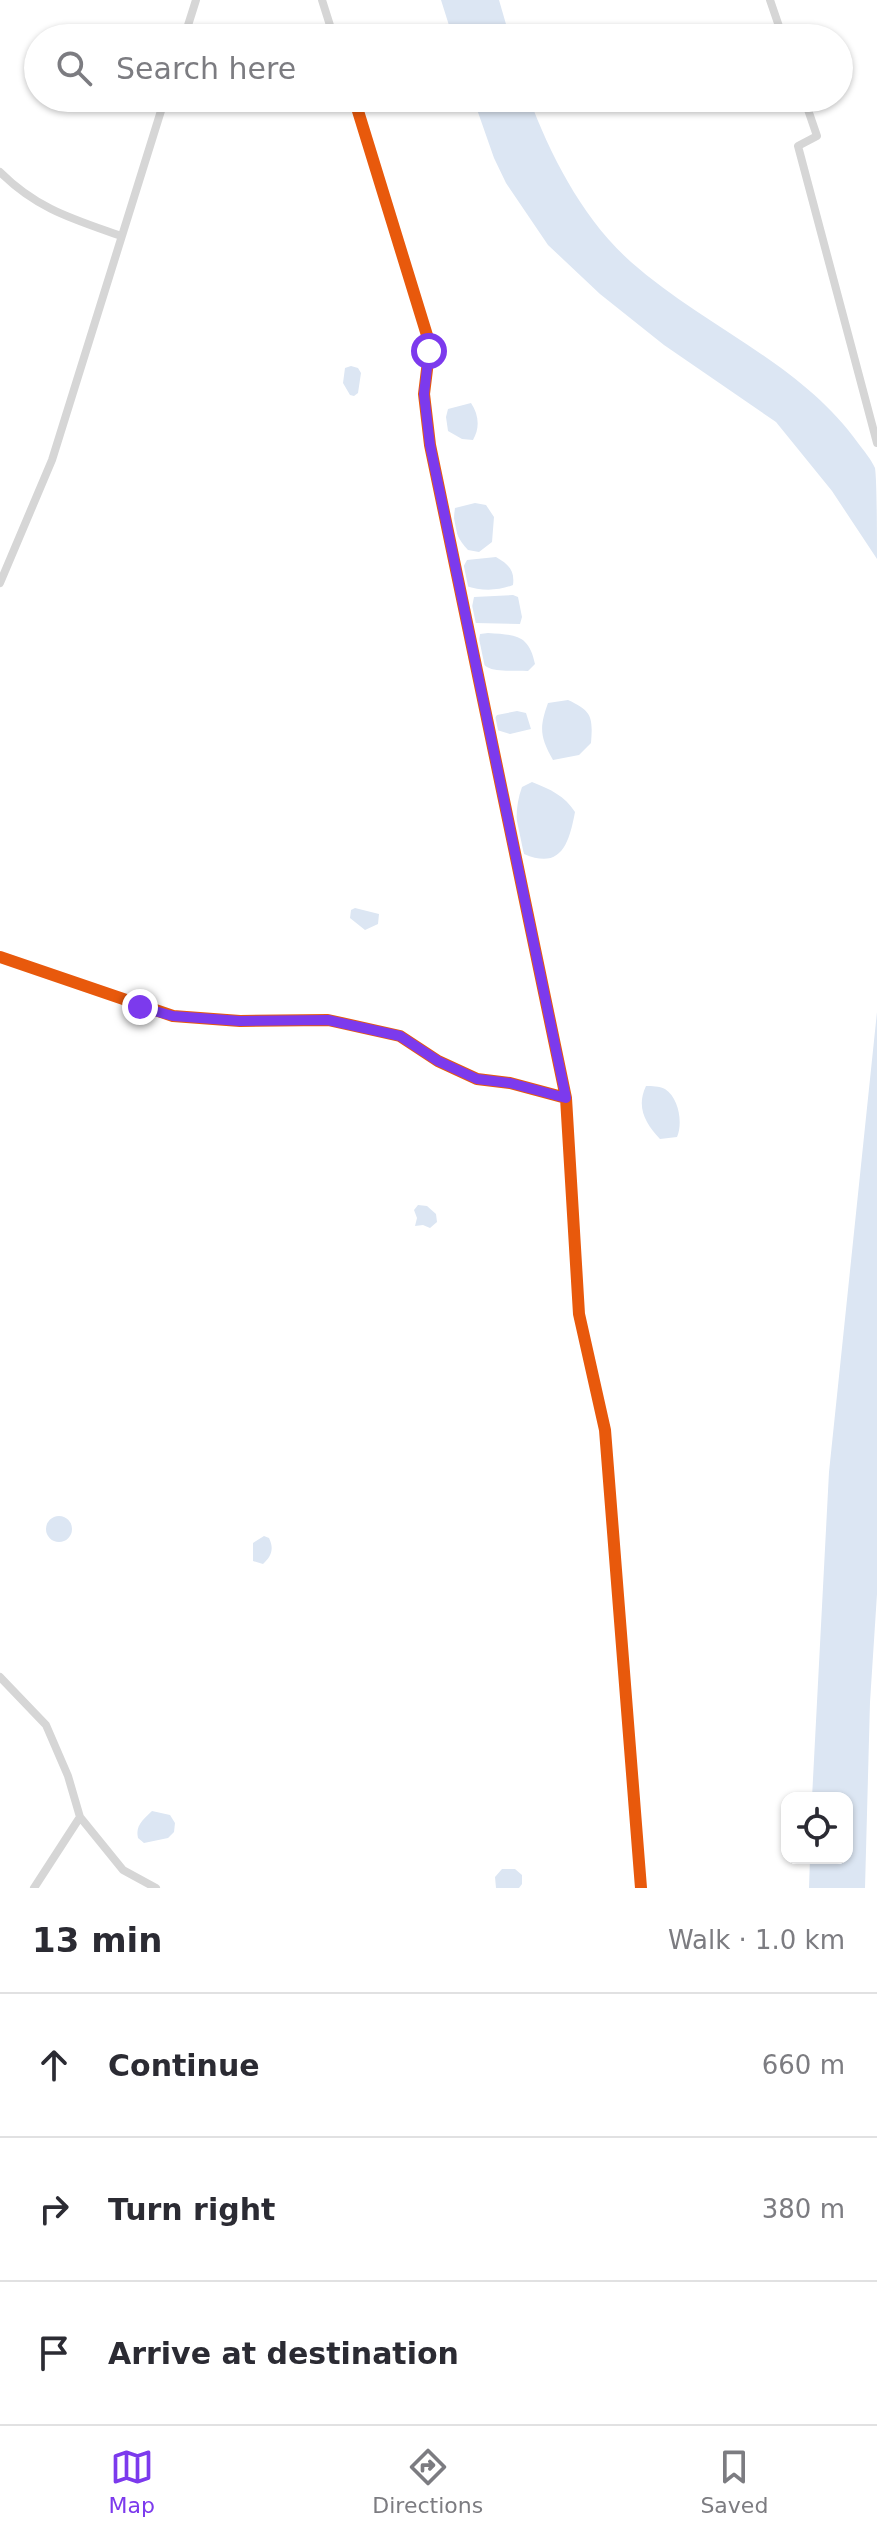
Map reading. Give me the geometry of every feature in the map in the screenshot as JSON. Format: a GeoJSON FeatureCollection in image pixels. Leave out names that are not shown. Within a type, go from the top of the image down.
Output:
{"type":"FeatureCollection","features":[{"type":"Feature","properties":{"kind":"street"},"geometry":{"type":"LineString","coordinates":[[188,24],[196,0]]}},
{"type":"Feature","properties":{"kind":"street"},"geometry":{"type":"LineString","coordinates":[[322,0],[330,24]]}},
{"type":"Feature","properties":{"kind":"street"},"geometry":{"type":"LineString","coordinates":[[770,0],[778,24]]}},
{"type":"Feature","properties":{"kind":"street"},"geometry":{"type":"LineString","coordinates":[[0,583],[52,460],[161,112]]}},
{"type":"Feature","properties":{"kind":"street"},"geometry":{"type":"LineString","coordinates":[[358,112],[430,345],[424,394],[430,445],[566,1098],[579,1314],[605,1430],[641,1888]]}},
{"type":"Feature","properties":{"kind":"street"},"geometry":{"type":"LineString","coordinates":[[809,112],[817,136],[798,146],[877,443]]}},
{"type":"Feature","properties":{"kind":"street"},"geometry":{"type":"LineString","coordinates":[[0,172],[32,200],[54,213],[121,236]]}},
{"type":"Feature","properties":{"kind":"street"},"geometry":{"type":"LineString","coordinates":[[0,957],[173,1016],[240,1021],[328,1020],[400,1036],[438,1061],[477,1079],[510,1083],[566,1098]]}},
{"type":"Feature","properties":{"kind":"street"},"geometry":{"type":"LineString","coordinates":[[0,1677],[46,1725],[68,1776],[80,1817],[123,1870],[156,1888]]}},
{"type":"Feature","properties":{"kind":"street"},"geometry":{"type":"LineString","coordinates":[[34,1888],[80,1817]]}},
{"type":"Feature","properties":{"kind":"shaded area"},"geometry":{"type":"Polygon","coordinates":[[[441,0],[499,0],[506,24],[449,24],[441,0]]]}},
{"type":"Feature","properties":{"kind":"shaded area"},"geometry":{"type":"Polygon","coordinates":[[[478,112],[535,112],[570,186],[614,245],[659,285],[780,367],[835,415],[875,468],[877,559],[832,491],[776,422],[664,345],[600,294],[548,245],[506,183],[478,112]]]}},
{"type":"Feature","properties":{"kind":"shaded area"},"geometry":{"type":"Polygon","coordinates":[[[351,366],[361,373],[358,393],[354,396],[350,395],[343,383],[345,368],[351,366]]]}},
{"type":"Feature","properties":{"kind":"shaded area"},"geometry":{"type":"Polygon","coordinates":[[[471,403],[476,412],[477,431],[473,440],[462,439],[448,431],[448,409],[471,403]]]}},
{"type":"Feature","properties":{"kind":"shaded area"},"geometry":{"type":"Polygon","coordinates":[[[475,503],[486,505],[494,517],[492,542],[479,552],[468,550],[464,545],[454,520],[455,508],[475,503]]]}},
{"type":"Feature","properties":{"kind":"shaded area"},"geometry":{"type":"Polygon","coordinates":[[[496,557],[510,568],[513,585],[490,590],[466,586],[461,571],[467,560],[496,557]]]}},
{"type":"Feature","properties":{"kind":"shaded area"},"geometry":{"type":"Polygon","coordinates":[[[474,597],[518,597],[522,617],[520,624],[475,623],[470,617],[474,597]]]}},
{"type":"Feature","properties":{"kind":"shaded area"},"geometry":{"type":"Polygon","coordinates":[[[480,634],[519,638],[529,647],[535,664],[528,671],[489,668],[483,664],[479,648],[480,634]]]}},
{"type":"Feature","properties":{"kind":"shaded area"},"geometry":{"type":"Polygon","coordinates":[[[568,700],[589,716],[591,743],[579,755],[553,760],[543,738],[543,719],[548,703],[568,700]]]}},
{"type":"Feature","properties":{"kind":"shaded area"},"geometry":{"type":"Polygon","coordinates":[[[517,711],[526,713],[531,729],[510,734],[497,730],[493,721],[497,715],[517,711]]]}},
{"type":"Feature","properties":{"kind":"shaded area"},"geometry":{"type":"Polygon","coordinates":[[[532,782],[556,794],[575,812],[566,844],[555,856],[547,859],[524,854],[519,838],[519,795],[522,787],[532,782]]]}},
{"type":"Feature","properties":{"kind":"shaded area"},"geometry":{"type":"Polygon","coordinates":[[[355,908],[379,914],[378,924],[365,930],[350,918],[351,910],[355,908]]]}},
{"type":"Feature","properties":{"kind":"shaded area"},"geometry":{"type":"Polygon","coordinates":[[[877,1012],[877,1594],[870,1702],[865,1888],[809,1888],[810,1864],[853,1864],[853,1792],[812,1792],[829,1472],[877,1012]]]}},
{"type":"Feature","properties":{"kind":"shaded area"},"geometry":{"type":"Polygon","coordinates":[[[646,1086],[665,1089],[674,1098],[680,1118],[677,1137],[660,1139],[650,1127],[642,1108],[646,1086]]]}},
{"type":"Feature","properties":{"kind":"shaded area"},"geometry":{"type":"Polygon","coordinates":[[[418,1205],[427,1206],[436,1214],[437,1222],[430,1228],[415,1226],[417,1218],[414,1210],[418,1205]]]}},
{"type":"Feature","properties":{"kind":"shaded area"},"geometry":{"type":"Polygon","coordinates":[[[59,1516],[68,1520],[72,1529],[68,1538],[59,1542],[50,1538],[46,1529],[50,1520],[59,1516]]]}},
{"type":"Feature","properties":{"kind":"shaded area"},"geometry":{"type":"Polygon","coordinates":[[[264,1536],[269,1538],[272,1549],[263,1564],[253,1561],[253,1543],[264,1536]]]}},
{"type":"Feature","properties":{"kind":"shaded area"},"geometry":{"type":"Polygon","coordinates":[[[152,1811],[170,1815],[175,1823],[174,1832],[168,1838],[144,1843],[138,1838],[138,1829],[152,1811]]]}},
{"type":"Feature","properties":{"kind":"shaded area"},"geometry":{"type":"Polygon","coordinates":[[[502,1869],[515,1869],[522,1875],[519,1888],[496,1888],[495,1877],[502,1869]]]}},
{"type":"Feature","properties":{"kind":"cycle path"},"geometry":{"type":"LineString","coordinates":[[358,112],[430,345],[424,394],[430,445],[566,1098],[579,1314],[605,1430],[641,1888]]}},
{"type":"Feature","properties":{"kind":"cycle path"},"geometry":{"type":"LineString","coordinates":[[0,957],[173,1016],[240,1021],[328,1020],[400,1036],[438,1061],[477,1079],[510,1083],[566,1098]]}},
{"type":"Feature","properties":{"kind":"route"},"geometry":{"type":"LineString","coordinates":[[140,1007],[173,1016],[240,1021],[328,1020],[400,1036],[438,1061],[477,1079],[510,1083],[566,1098],[430,445],[424,394],[429,351]]}}]}
